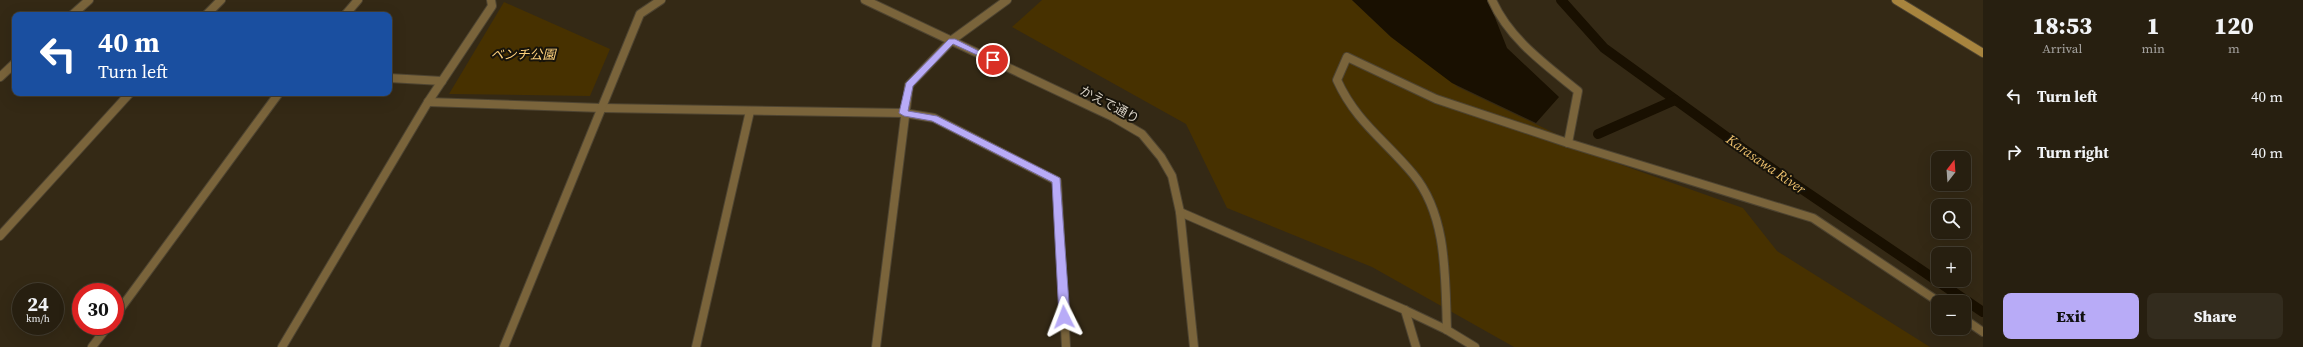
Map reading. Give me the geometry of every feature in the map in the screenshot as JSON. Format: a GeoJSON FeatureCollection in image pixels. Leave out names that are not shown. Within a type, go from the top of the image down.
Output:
{"type":"FeatureCollection","features":[{"type":"Feature","properties":{"kind":"main road"},"geometry":{"type":"LineString","coordinates":[[1896,0],[1983,53]]}},
{"type":"Feature","properties":{"kind":"street"},"geometry":{"type":"LineString","coordinates":[[75,12],[89,0]]}},
{"type":"Feature","properties":{"kind":"street"},"geometry":{"type":"LineString","coordinates":[[209,12],[222,0]]}},
{"type":"Feature","properties":{"kind":"street"},"geometry":{"type":"LineString","coordinates":[[348,12],[358,0]]}},
{"type":"Feature","properties":{"kind":"street"},"geometry":{"type":"LineString","coordinates":[[282,347],[428,102],[492,6],[491,0]]}},
{"type":"Feature","properties":{"kind":"street"},"geometry":{"type":"LineString","coordinates":[[504,347],[640,14],[661,0]]}},
{"type":"Feature","properties":{"kind":"street","name":"かえで通り"},"geometry":{"type":"LineString","coordinates":[[865,0],[1113,117],[1142,134],[1161,156],[1172,176],[1180,212],[1194,347]]}},
{"type":"Feature","properties":{"kind":"street"},"geometry":{"type":"LineString","coordinates":[[876,347],[904,113],[909,85],[952,40],[1007,0]]}},
{"type":"Feature","properties":{"kind":"street"},"geometry":{"type":"LineString","coordinates":[[1492,0],[1495,10],[1531,52],[1578,92],[1568,143]]}},
{"type":"Feature","properties":{"kind":"street"},"geometry":{"type":"LineString","coordinates":[[1447,330],[1445,260],[1436,216],[1417,178],[1363,123],[1344,96],[1337,80],[1347,57],[1436,100],[1568,143],[1813,218],[1931,297]]}},
{"type":"Feature","properties":{"kind":"street"},"geometry":{"type":"LineString","coordinates":[[0,77],[8,70]]}},
{"type":"Feature","properties":{"kind":"street"},"geometry":{"type":"LineString","coordinates":[[392,78],[442,81]]}},
{"type":"Feature","properties":{"kind":"street"},"geometry":{"type":"LineString","coordinates":[[0,236],[127,96]]}},
{"type":"Feature","properties":{"kind":"street"},"geometry":{"type":"LineString","coordinates":[[124,304],[276,96]]}},
{"type":"Feature","properties":{"kind":"street"},"geometry":{"type":"LineString","coordinates":[[428,102],[602,108],[904,113],[934,118],[1057,181],[1066,347]]}},
{"type":"Feature","properties":{"kind":"street"},"geometry":{"type":"LineString","coordinates":[[696,347],[750,111]]}},
{"type":"Feature","properties":{"kind":"street"},"geometry":{"type":"LineString","coordinates":[[1180,212],[1405,310],[1447,330],[1475,347]]}},
{"type":"Feature","properties":{"kind":"street"},"geometry":{"type":"LineString","coordinates":[[1405,310],[1416,347]]}},
{"type":"Feature","properties":{"kind":"street"},"geometry":{"type":"LineString","coordinates":[[1971,324],[1983,332]]}},
{"type":"Feature","properties":{"kind":"street"},"geometry":{"type":"LineString","coordinates":[[92,347],[101,335]]}},
{"type":"Feature","properties":{"kind":"green space"},"geometry":{"type":"Polygon","coordinates":[[[1042,0],[1352,0],[1391,37],[1458,87],[1619,164],[1743,208],[1777,251],[1930,347],[1514,347],[1372,267],[1227,208],[1186,124],[1012,27],[1042,0]]]}},
{"type":"Feature","properties":{"kind":"green space","name":"ベンチ公園"},"geometry":{"type":"Polygon","coordinates":[[[504,2],[610,49],[590,96],[449,94],[504,2]]]}},
{"type":"Feature","properties":{"kind":"shaded area"},"geometry":{"type":"Polygon","coordinates":[[[1352,0],[1488,0],[1507,48],[1559,97],[1536,123],[1452,83],[1391,37],[1352,0]]]}},
{"type":"Feature","properties":{"kind":"waterway","name":"Karasawa River"},"geometry":{"type":"LineString","coordinates":[[1561,0],[1604,48],[1746,151],[1983,312]]}},
{"type":"Feature","properties":{"kind":"waterway"},"geometry":{"type":"LineString","coordinates":[[1598,134],[1675,100]]}},
{"type":"Feature","properties":{"kind":"route"},"geometry":{"type":"LineString","coordinates":[[993,60],[952,40],[909,85],[904,113],[934,118],[1057,181],[1064,317]]}}]}
